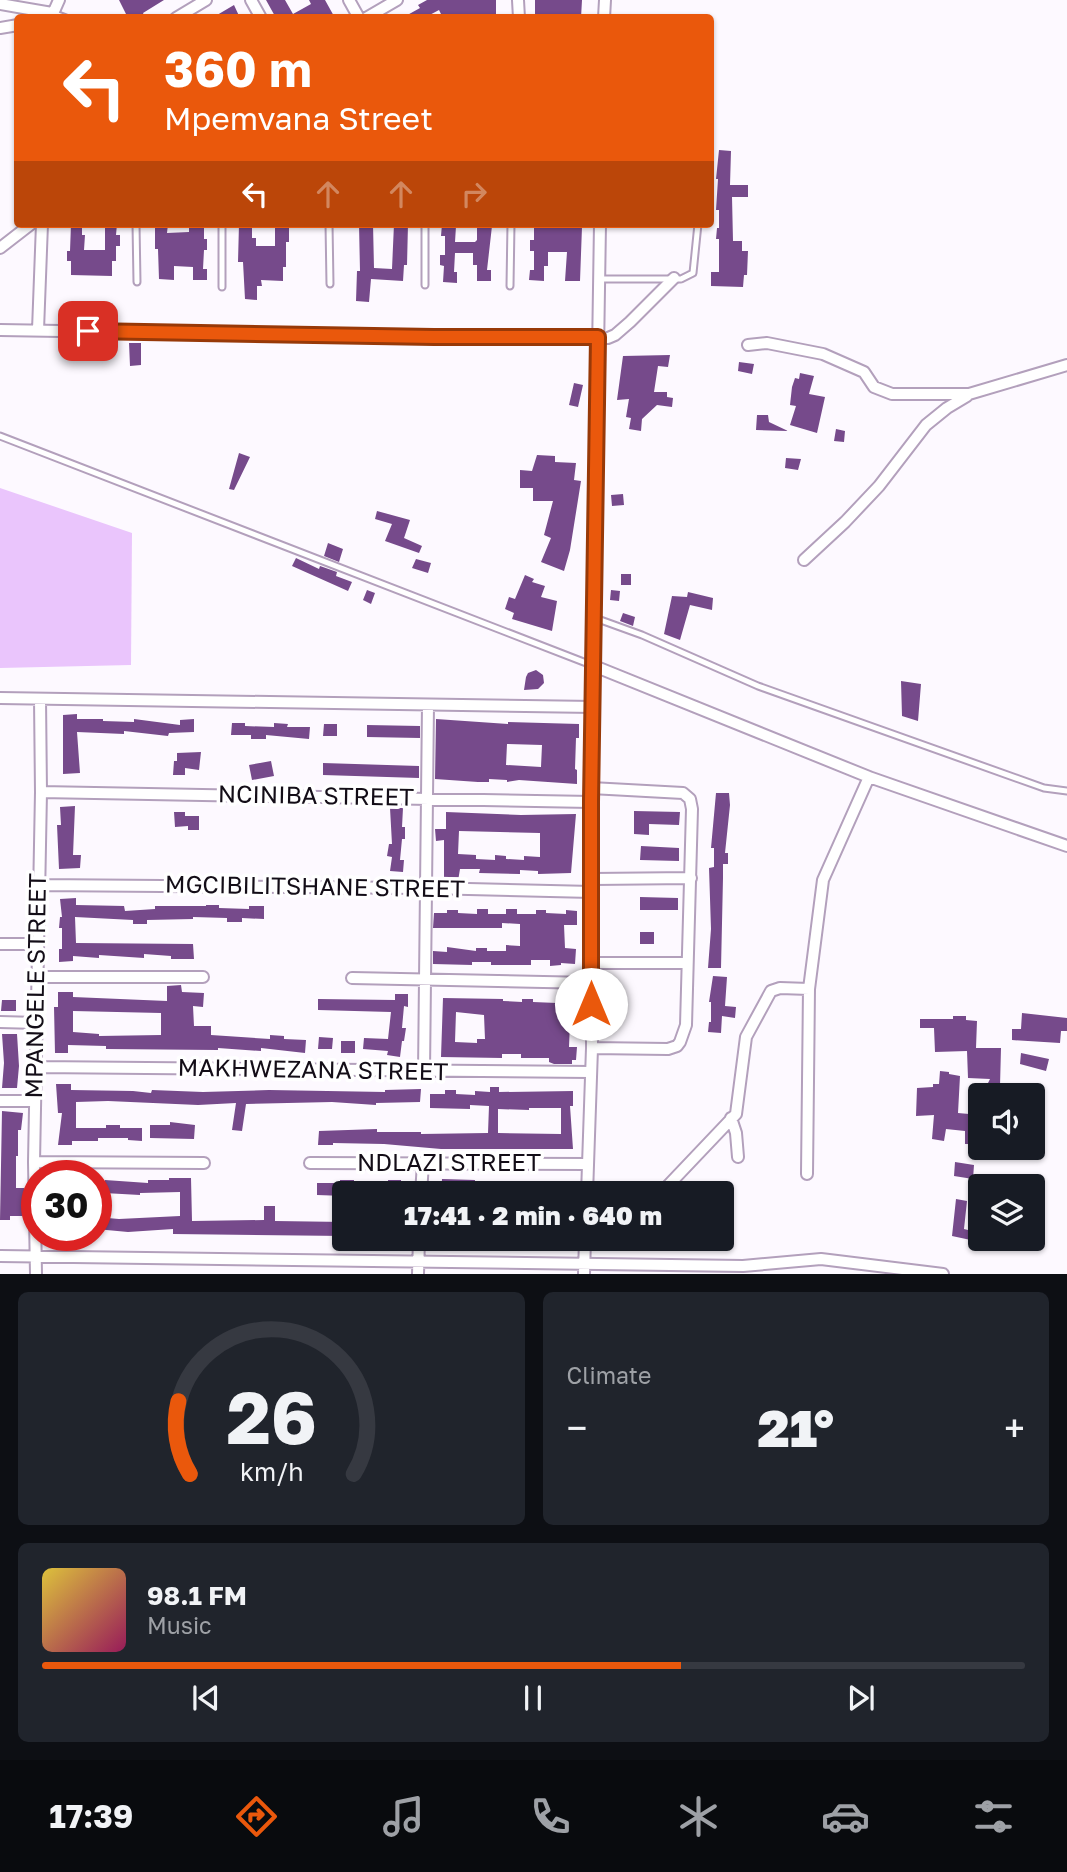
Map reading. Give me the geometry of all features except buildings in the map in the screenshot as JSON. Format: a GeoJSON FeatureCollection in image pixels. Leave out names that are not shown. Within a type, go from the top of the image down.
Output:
{"type":"FeatureCollection","features":[{"type":"Feature","properties":{"kind":"street"},"geometry":{"type":"LineString","coordinates":[[183,14],[206,0]]}},
{"type":"Feature","properties":{"kind":"street"},"geometry":{"type":"LineString","coordinates":[[373,14],[397,0]]}},
{"type":"Feature","properties":{"kind":"street"},"geometry":{"type":"LineString","coordinates":[[0,4],[45,14]]}},
{"type":"Feature","properties":{"kind":"street"},"geometry":{"type":"LineString","coordinates":[[0,248],[26,228]]}},
{"type":"Feature","properties":{"kind":"street"},"geometry":{"type":"LineString","coordinates":[[38,331],[42,228]]}},
{"type":"Feature","properties":{"kind":"street"},"geometry":{"type":"LineString","coordinates":[[587,1181],[592,1048],[591,788],[603,337],[600,228]]}},
{"type":"Feature","properties":{"kind":"street"},"geometry":{"type":"LineString","coordinates":[[0,330],[603,337],[615,335],[674,278]]}},
{"type":"Feature","properties":{"kind":"street"},"geometry":{"type":"LineString","coordinates":[[748,345],[767,343],[823,354],[864,372],[874,387],[892,394],[969,394]]}},
{"type":"Feature","properties":{"kind":"street"},"geometry":{"type":"LineString","coordinates":[[804,560],[879,486],[926,425],[947,408],[969,394],[1067,365]]}},
{"type":"Feature","properties":{"kind":"street"},"geometry":{"type":"LineString","coordinates":[[594,666],[869,777],[1067,846]]}},
{"type":"Feature","properties":{"kind":"street"},"geometry":{"type":"LineString","coordinates":[[0,698],[594,707]]}},
{"type":"Feature","properties":{"kind":"street","name":"MPANGELE STREET"},"geometry":{"type":"LineString","coordinates":[[34,1160],[41,792],[40,699]]}},
{"type":"Feature","properties":{"kind":"street"},"geometry":{"type":"LineString","coordinates":[[424,1072],[428,705]]}},
{"type":"Feature","properties":{"kind":"street"},"geometry":{"type":"LineString","coordinates":[[807,1174],[809,989],[824,880],[869,777]]}},
{"type":"Feature","properties":{"kind":"street"},"geometry":{"type":"LineString","coordinates":[[591,788],[683,793],[688,796],[692,809],[687,1025],[684,1036],[677,1046],[656,1049],[592,1048]]}},
{"type":"Feature","properties":{"kind":"street","name":"NCINIBA STREET"},"geometry":{"type":"LineString","coordinates":[[41,792],[591,802]]}},
{"type":"Feature","properties":{"kind":"street"},"geometry":{"type":"LineString","coordinates":[[593,878],[691,878]]}},
{"type":"Feature","properties":{"kind":"street","name":"MGCIBILITSHANE STREET"},"geometry":{"type":"LineString","coordinates":[[38,885],[592,892]]}},
{"type":"Feature","properties":{"kind":"street"},"geometry":{"type":"LineString","coordinates":[[0,944],[37,944]]}},
{"type":"Feature","properties":{"kind":"street"},"geometry":{"type":"LineString","coordinates":[[592,963],[687,963]]}},
{"type":"Feature","properties":{"kind":"street"},"geometry":{"type":"LineString","coordinates":[[36,977],[203,977]]}},
{"type":"Feature","properties":{"kind":"street"},"geometry":{"type":"LineString","coordinates":[[352,978],[591,983]]}},
{"type":"Feature","properties":{"kind":"street"},"geometry":{"type":"LineString","coordinates":[[672,1181],[736,1114],[746,1037],[771,991],[780,988],[809,989]]}},
{"type":"Feature","properties":{"kind":"street"},"geometry":{"type":"LineString","coordinates":[[0,1023],[37,1023]]}},
{"type":"Feature","properties":{"kind":"street","name":"MAKHWEZANA STREET"},"geometry":{"type":"LineString","coordinates":[[37,1067],[590,1072]]}},
{"type":"Feature","properties":{"kind":"street"},"geometry":{"type":"LineString","coordinates":[[0,1101],[34,1101]]}},
{"type":"Feature","properties":{"kind":"street"},"geometry":{"type":"LineString","coordinates":[[732,1118],[737,1157]]}},
{"type":"Feature","properties":{"kind":"street"},"geometry":{"type":"LineString","coordinates":[[112,1162],[204,1163]]}},
{"type":"Feature","properties":{"kind":"street","name":"NDLAZI STREET"},"geometry":{"type":"LineString","coordinates":[[310,1163],[588,1164]]}},
{"type":"Feature","properties":{"kind":"street"},"geometry":{"type":"LineString","coordinates":[[422,1181],[423,1163]]}},
{"type":"Feature","properties":{"kind":"street","name":"MPANGELE STREET"},"geometry":{"type":"LineString","coordinates":[[36,1251],[36,1273]]}},
{"type":"Feature","properties":{"kind":"street"},"geometry":{"type":"LineString","coordinates":[[418,1251],[418,1273]]}},
{"type":"Feature","properties":{"kind":"street"},"geometry":{"type":"LineString","coordinates":[[0,1256],[418,1260],[584,1268],[722,1269],[752,1269],[821,1259],[943,1273]]}},
{"type":"Feature","properties":{"kind":"lane"},"geometry":{"type":"LineString","coordinates":[[136,228],[137,282]]}},
{"type":"Feature","properties":{"kind":"lane"},"geometry":{"type":"LineString","coordinates":[[222,228],[222,287]]}},
{"type":"Feature","properties":{"kind":"lane"},"geometry":{"type":"LineString","coordinates":[[329,228],[330,284]]}},
{"type":"Feature","properties":{"kind":"lane"},"geometry":{"type":"LineString","coordinates":[[425,228],[425,285]]}},
{"type":"Feature","properties":{"kind":"lane"},"geometry":{"type":"LineString","coordinates":[[510,286],[512,228]]}},
{"type":"Feature","properties":{"kind":"lane"},"geometry":{"type":"LineString","coordinates":[[600,279],[681,279],[693,273],[698,228]]}},
{"type":"Feature","properties":{"kind":"lane"},"geometry":{"type":"LineString","coordinates":[[0,436],[594,666]]}},
{"type":"Feature","properties":{"kind":"lane"},"geometry":{"type":"LineString","coordinates":[[595,618],[642,635],[758,686],[1044,788],[1067,791]]}},
{"type":"Feature","properties":{"kind":"shaded area"},"geometry":{"type":"Polygon","coordinates":[[[0,488],[132,533],[131,665],[0,668],[0,488]]]}},
{"type":"Feature","properties":{"kind":"route"},"geometry":{"type":"LineString","coordinates":[[88,331],[598,337],[591,802],[591,1004]]}}]}
